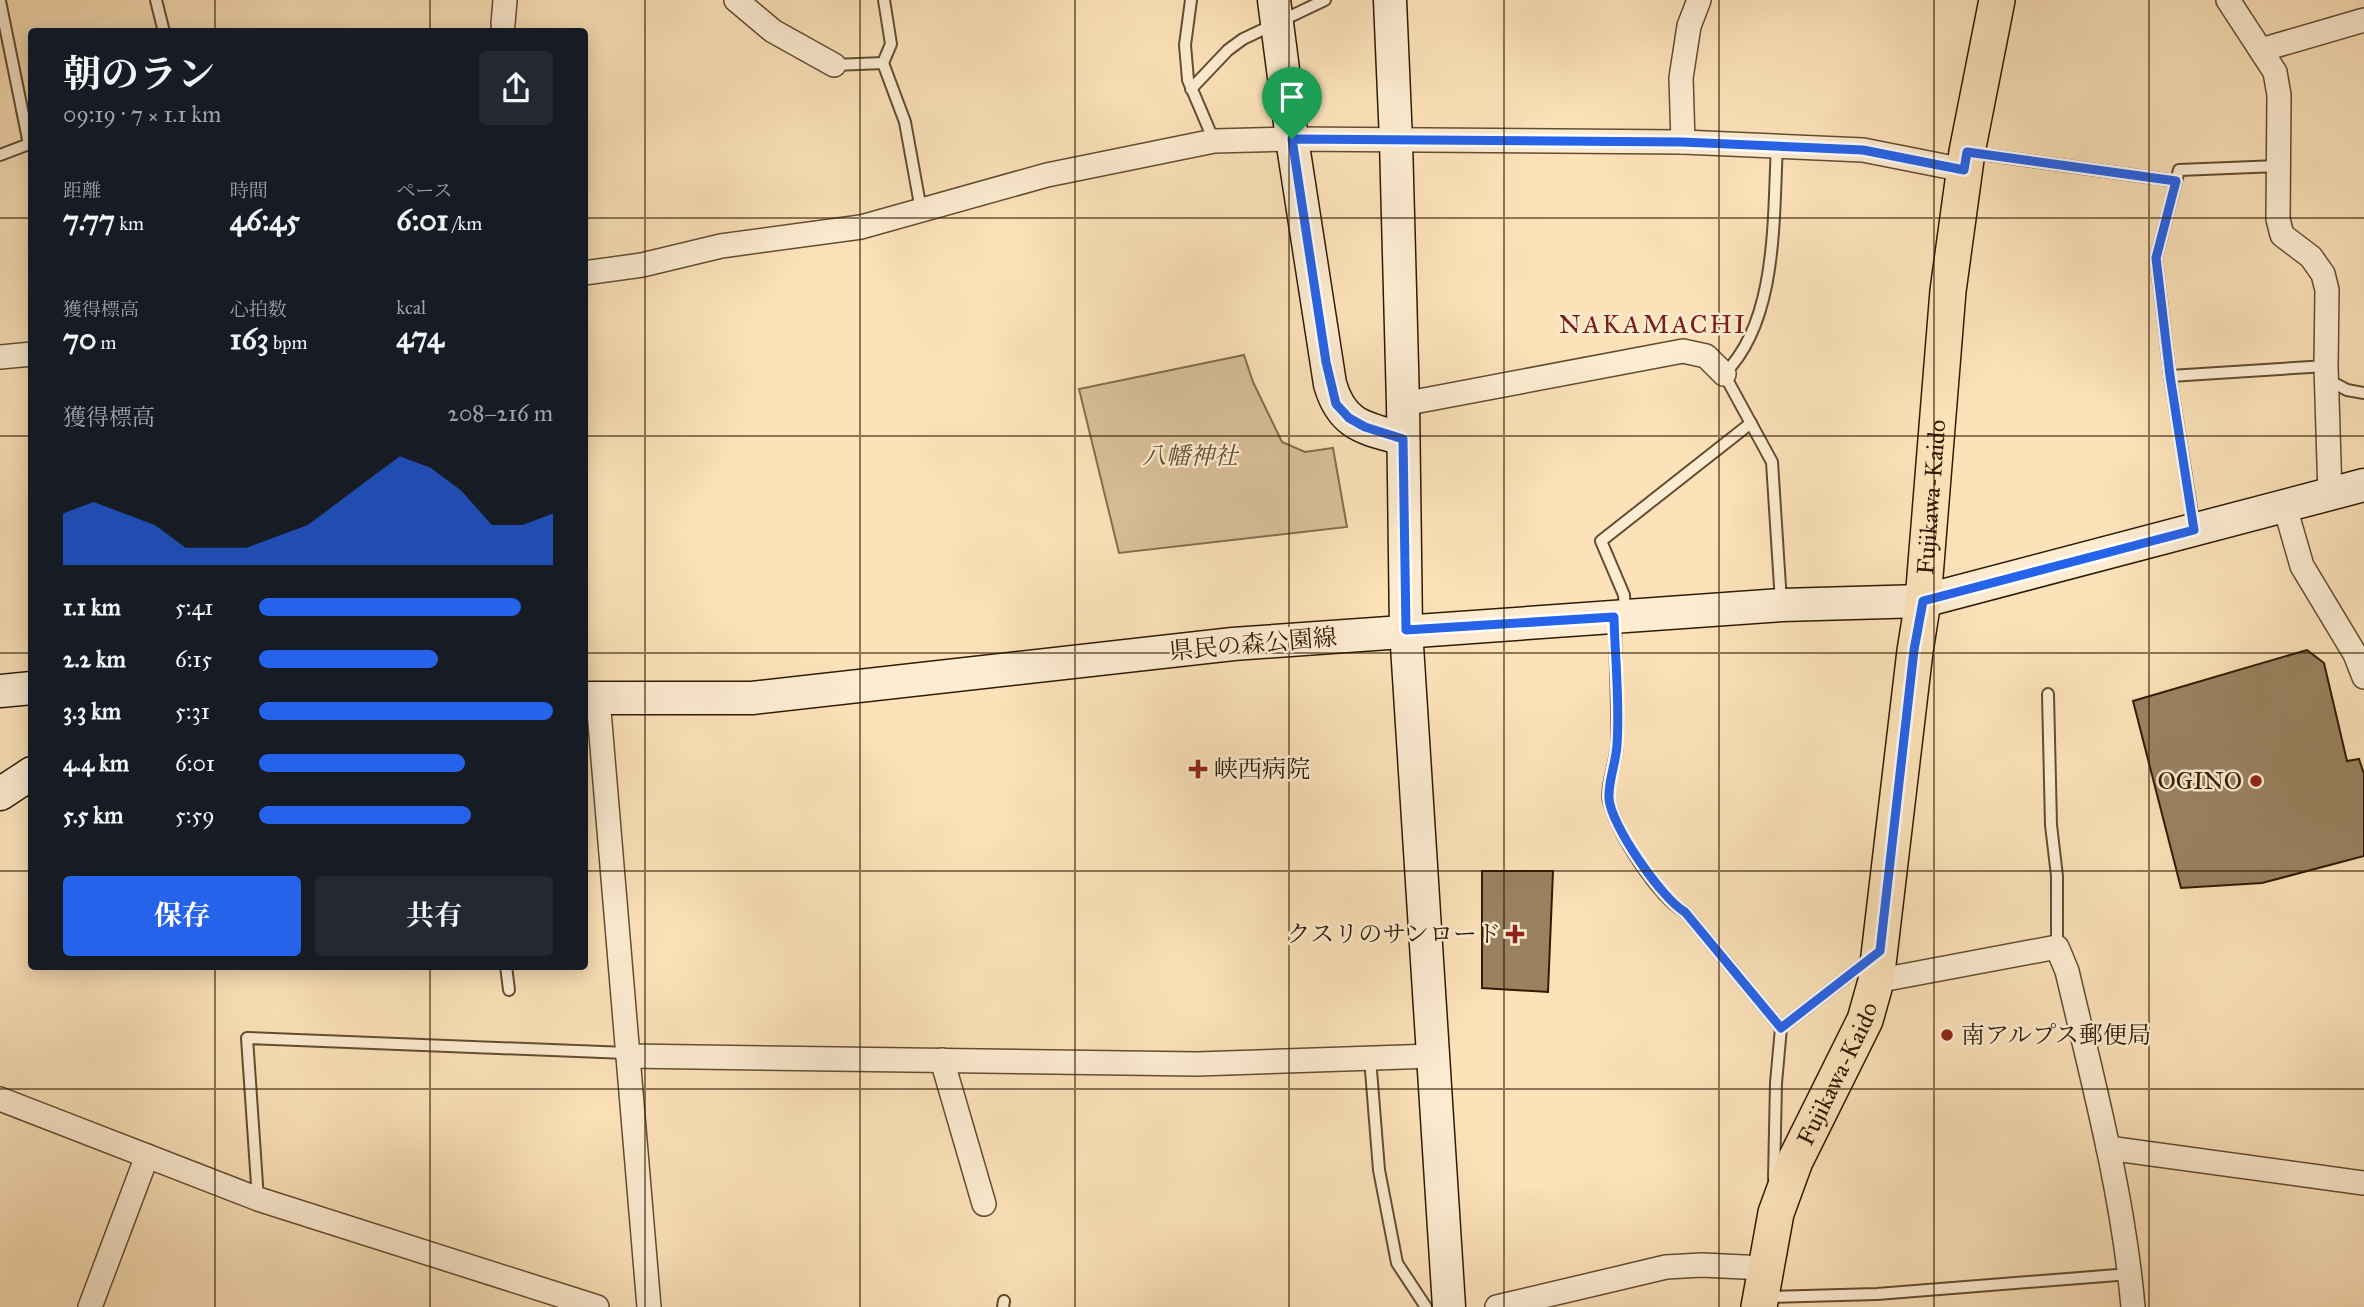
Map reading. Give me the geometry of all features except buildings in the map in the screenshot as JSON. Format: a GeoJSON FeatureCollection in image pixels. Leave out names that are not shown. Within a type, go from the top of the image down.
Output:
{"type":"FeatureCollection","features":[{"type":"Feature","properties":{"kind":"main road","name":"Fujikawa-Kaido"},"geometry":{"type":"LineString","coordinates":[[1762,1291],[1776,1213],[1795,1161],[1865,1020],[1878,966],[1914,650],[1923,601],[1948,291],[1966,161],[1997,0]]}},
{"type":"Feature","properties":{"kind":"street"},"geometry":{"type":"LineString","coordinates":[[503,24],[505,0]]}},
{"type":"Feature","properties":{"kind":"street"},"geometry":{"type":"LineString","coordinates":[[736,0],[773,31],[834,65]]}},
{"type":"Feature","properties":{"kind":"street"},"geometry":{"type":"LineString","coordinates":[[1390,0],[1404,404],[1406,630],[1450,1307]]}},
{"type":"Feature","properties":{"kind":"street"},"geometry":{"type":"LineString","coordinates":[[1682,142],[1681,78],[1689,26],[1699,0]]}},
{"type":"Feature","properties":{"kind":"street"},"geometry":{"type":"LineString","coordinates":[[2228,0],[2275,72],[2279,95],[2278,219],[2282,235],[2311,257],[2323,274],[2327,290],[2326,372],[2330,495]]}},
{"type":"Feature","properties":{"kind":"street"},"geometry":{"type":"LineString","coordinates":[[1276,12],[1292,139],[1328,373],[1336,404],[1349,418],[1365,427],[1403,439]]}},
{"type":"Feature","properties":{"kind":"street"},"geometry":{"type":"LineString","coordinates":[[2261,50],[2364,20]]}},
{"type":"Feature","properties":{"kind":"street"},"geometry":{"type":"LineString","coordinates":[[588,273],[642,265],[721,247],[861,226],[1047,175],[1214,141],[1292,139],[1682,142],[1863,150],[1966,161]]}},
{"type":"Feature","properties":{"kind":"street"},"geometry":{"type":"LineString","coordinates":[[1404,404],[1683,351],[1706,356],[1724,374]]}},
{"type":"Feature","properties":{"kind":"street"},"geometry":{"type":"LineString","coordinates":[[0,357],[28,354]]}},
{"type":"Feature","properties":{"kind":"street","name":"県民の森公園線"},"geometry":{"type":"LineString","coordinates":[[591,699],[752,698],[1233,644],[1782,605],[1923,601],[2364,485]]}},
{"type":"Feature","properties":{"kind":"street"},"geometry":{"type":"LineString","coordinates":[[2284,507],[2302,566],[2356,642],[2364,677]]}},
{"type":"Feature","properties":{"kind":"street"},"geometry":{"type":"LineString","coordinates":[[0,691],[28,688]]}},
{"type":"Feature","properties":{"kind":"street"},"geometry":{"type":"LineString","coordinates":[[591,699],[628,1055],[649,1307]]}},
{"type":"Feature","properties":{"kind":"street"},"geometry":{"type":"LineString","coordinates":[[0,794],[28,776]]}},
{"type":"Feature","properties":{"kind":"street"},"geometry":{"type":"LineString","coordinates":[[1878,966],[2057,947],[2067,971],[2108,1148],[2130,1274],[2133,1307]]}},
{"type":"Feature","properties":{"kind":"street"},"geometry":{"type":"LineString","coordinates":[[628,1055],[1197,1064],[1434,1056]]}},
{"type":"Feature","properties":{"kind":"street"},"geometry":{"type":"LineString","coordinates":[[942,1060],[984,1204]]}},
{"type":"Feature","properties":{"kind":"street"},"geometry":{"type":"LineString","coordinates":[[0,1099],[258,1199],[597,1307]]}},
{"type":"Feature","properties":{"kind":"street"},"geometry":{"type":"LineString","coordinates":[[2108,1148],[2364,1183]]}},
{"type":"Feature","properties":{"kind":"street"},"geometry":{"type":"LineString","coordinates":[[90,1307],[146,1156]]}},
{"type":"Feature","properties":{"kind":"street"},"geometry":{"type":"LineString","coordinates":[[1497,1307],[1666,1267],[1702,1265],[1762,1291]]}},
{"type":"Feature","properties":{"kind":"lane"},"geometry":{"type":"LineString","coordinates":[[156,0],[163,28]]}},
{"type":"Feature","properties":{"kind":"lane"},"geometry":{"type":"LineString","coordinates":[[884,0],[891,44],[883,63],[905,122],[921,210]]}},
{"type":"Feature","properties":{"kind":"lane"},"geometry":{"type":"LineString","coordinates":[[1191,0],[1185,45],[1188,80],[1214,141]]}},
{"type":"Feature","properties":{"kind":"lane"},"geometry":{"type":"LineString","coordinates":[[1191,89],[1228,50],[1276,12],[1325,0]]}},
{"type":"Feature","properties":{"kind":"lane"},"geometry":{"type":"LineString","coordinates":[[0,1],[28,134]]}},
{"type":"Feature","properties":{"kind":"lane"},"geometry":{"type":"LineString","coordinates":[[834,65],[883,63]]}},
{"type":"Feature","properties":{"kind":"lane"},"geometry":{"type":"LineString","coordinates":[[0,155],[28,145]]}},
{"type":"Feature","properties":{"kind":"lane"},"geometry":{"type":"LineString","coordinates":[[1777,146],[1769,271],[1753,330],[1737,361],[1724,374],[1772,462],[1782,605]]}},
{"type":"Feature","properties":{"kind":"lane"},"geometry":{"type":"LineString","coordinates":[[1966,161],[2176,181]]}},
{"type":"Feature","properties":{"kind":"lane"},"geometry":{"type":"LineString","coordinates":[[2194,530],[2170,376],[2156,258],[2179,170],[2278,166]]}},
{"type":"Feature","properties":{"kind":"lane"},"geometry":{"type":"LineString","coordinates":[[2170,376],[2326,372],[2347,390],[2364,393]]}},
{"type":"Feature","properties":{"kind":"lane"},"geometry":{"type":"LineString","coordinates":[[1751,423],[1601,541],[1624,595],[1620,616],[1617,746],[1608,800],[1624,836],[1653,881],[1673,905],[1685,912],[1781,1028],[1776,1083],[1776,1213]]}},
{"type":"Feature","properties":{"kind":"lane"},"geometry":{"type":"LineString","coordinates":[[2048,694],[2051,825],[2057,876],[2057,947]]}},
{"type":"Feature","properties":{"kind":"lane"},"geometry":{"type":"LineString","coordinates":[[1781,1028],[1878,966]]}},
{"type":"Feature","properties":{"kind":"lane"},"geometry":{"type":"LineString","coordinates":[[506,970],[509,990]]}},
{"type":"Feature","properties":{"kind":"lane"},"geometry":{"type":"LineString","coordinates":[[258,1199],[247,1038],[628,1055]]}},
{"type":"Feature","properties":{"kind":"lane"},"geometry":{"type":"LineString","coordinates":[[1370,1058],[1379,1170],[1397,1263],[1426,1307]]}},
{"type":"Feature","properties":{"kind":"lane"},"geometry":{"type":"LineString","coordinates":[[1762,1291],[1877,1294],[2130,1274]]}},
{"type":"Feature","properties":{"kind":"lane"},"geometry":{"type":"LineString","coordinates":[[1877,1294],[1877,1307]]}},
{"type":"Feature","properties":{"kind":"green space","name":"八幡神社"},"geometry":{"type":"Polygon","coordinates":[[[1244,355],[1253,382],[1282,442],[1305,452],[1333,448],[1347,527],[1119,553],[1079,389],[1244,355]]]}},
{"type":"Feature","properties":{"kind":"place","name":"峡西病院"},"geometry":{"type":"Point","coordinates":[1198,769]}},
{"type":"Feature","properties":{"kind":"place","name":"OGINO"},"geometry":{"type":"Point","coordinates":[2256,781]}},
{"type":"Feature","properties":{"kind":"place","name":"クスリのサンロード"},"geometry":{"type":"Point","coordinates":[1515,934]}},
{"type":"Feature","properties":{"kind":"place","name":"南アルプス郵便局"},"geometry":{"type":"Point","coordinates":[1947,1035]}},
{"type":"Feature","properties":{"kind":"district","name":"NAKAMACHI"},"geometry":{"type":"Point","coordinates":[1653,324]}},
{"type":"Feature","properties":{"kind":"route"},"geometry":{"type":"LineString","coordinates":[[1292,139],[1682,142],[1863,150],[1964,170],[1967,152],[2176,181],[2156,258],[2170,376],[2194,530],[1923,601],[1914,650],[1880,951],[1781,1028],[1685,912],[1673,905],[1653,881],[1624,836],[1608,800],[1617,746],[1614,617],[1406,630],[1403,439],[1365,427],[1349,418],[1336,404],[1326,362],[1292,139]]}}]}
